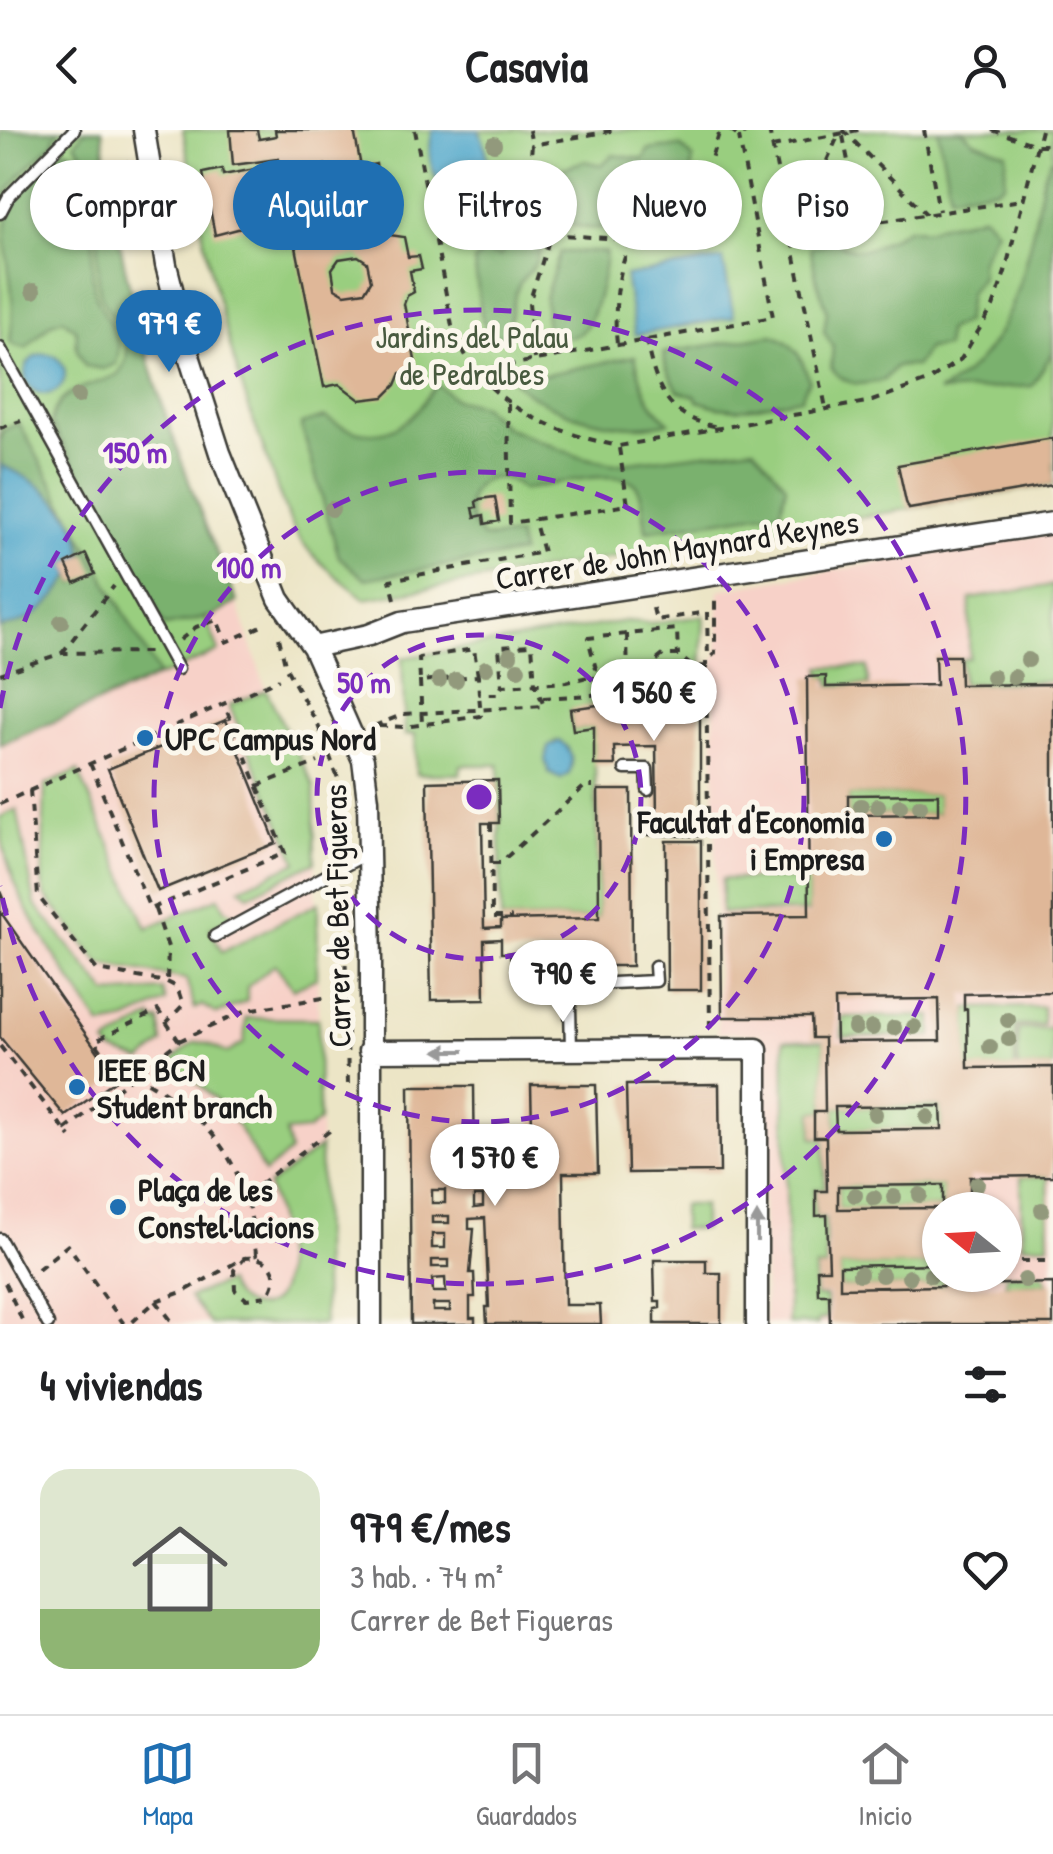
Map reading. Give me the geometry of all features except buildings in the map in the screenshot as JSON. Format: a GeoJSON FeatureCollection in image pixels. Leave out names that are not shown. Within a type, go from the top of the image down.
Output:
{"type":"FeatureCollection","features":[{"type":"Feature","properties":{"kind":"street","name":"Carrer de Bet Figueras"},"geometry":{"type":"LineString","coordinates":[[144,130],[166,265],[190,360],[220,453],[279,599],[314,647],[363,760],[368,800],[371,1324]]}},
{"type":"Feature","properties":{"kind":"street","name":"Carrer de John Maynard Keynes"},"geometry":{"type":"LineString","coordinates":[[314,647],[369,635],[402,622],[1053,523]]}},
{"type":"Feature","properties":{"kind":"street"},"geometry":{"type":"LineString","coordinates":[[369,1051],[757,1049],[758,1324]]}},
{"type":"Feature","properties":{"kind":"lane"},"geometry":{"type":"LineString","coordinates":[[0,214],[10,196],[74,130]]}},
{"type":"Feature","properties":{"kind":"lane"},"geometry":{"type":"LineString","coordinates":[[0,348],[178,668]]}},
{"type":"Feature","properties":{"kind":"lane"},"geometry":{"type":"LineString","coordinates":[[625,769],[647,769],[648,790]]}},
{"type":"Feature","properties":{"kind":"lane"},"geometry":{"type":"LineString","coordinates":[[650,829],[700,830]]}},
{"type":"Feature","properties":{"kind":"lane"},"geometry":{"type":"LineString","coordinates":[[215,936],[368,853]]}},
{"type":"Feature","properties":{"kind":"lane"},"geometry":{"type":"LineString","coordinates":[[590,984],[656,981],[655,966]]}},
{"type":"Feature","properties":{"kind":"lane"},"geometry":{"type":"LineString","coordinates":[[570,1007],[571,1050]]}},
{"type":"Feature","properties":{"kind":"lane"},"geometry":{"type":"LineString","coordinates":[[0,1238],[48,1324]]}},
{"type":"Feature","properties":{"kind":"path"},"geometry":{"type":"LineString","coordinates":[[415,130],[424,177]]}},
{"type":"Feature","properties":{"kind":"path"},"geometry":{"type":"LineString","coordinates":[[529,130],[530,160]]}},
{"type":"Feature","properties":{"kind":"path"},"geometry":{"type":"LineString","coordinates":[[532,145],[616,130]]}},
{"type":"Feature","properties":{"kind":"path"},"geometry":{"type":"LineString","coordinates":[[709,160],[720,130]]}},
{"type":"Feature","properties":{"kind":"path"},"geometry":{"type":"LineString","coordinates":[[475,371],[773,316],[740,137],[730,130]]}},
{"type":"Feature","properties":{"kind":"path"},"geometry":{"type":"LineString","coordinates":[[740,137],[748,130]]}},
{"type":"Feature","properties":{"kind":"path"},"geometry":{"type":"LineString","coordinates":[[769,130],[775,160]]}},
{"type":"Feature","properties":{"kind":"path"},"geometry":{"type":"LineString","coordinates":[[772,147],[858,130]]}},
{"type":"Feature","properties":{"kind":"path"},"geometry":{"type":"LineString","coordinates":[[924,130],[939,211]]}},
{"type":"Feature","properties":{"kind":"path"},"geometry":{"type":"LineString","coordinates":[[992,130],[1036,145],[1053,145]]}},
{"type":"Feature","properties":{"kind":"path"},"geometry":{"type":"LineString","coordinates":[[438,250],[452,326],[462,354],[508,404],[542,423],[586,440],[619,446],[826,408],[902,392],[930,380],[961,358],[993,308],[1041,130]]}},
{"type":"Feature","properties":{"kind":"path"},"geometry":{"type":"LineString","coordinates":[[841,133],[847,160]]}},
{"type":"Feature","properties":{"kind":"path"},"geometry":{"type":"LineString","coordinates":[[841,133],[926,214]]}},
{"type":"Feature","properties":{"kind":"path"},"geometry":{"type":"LineString","coordinates":[[829,160],[841,133]]}},
{"type":"Feature","properties":{"kind":"path"},"geometry":{"type":"LineString","coordinates":[[884,221],[1022,200]]}},
{"type":"Feature","properties":{"kind":"path"},"geometry":{"type":"LineString","coordinates":[[534,359],[529,303],[551,234],[597,237]]}},
{"type":"Feature","properties":{"kind":"path"},"geometry":{"type":"LineString","coordinates":[[617,343],[614,326],[621,272],[629,250]]}},
{"type":"Feature","properties":{"kind":"path"},"geometry":{"type":"LineString","coordinates":[[793,250],[826,408]]}},
{"type":"Feature","properties":{"kind":"path"},"geometry":{"type":"LineString","coordinates":[[646,338],[651,366],[667,401],[700,424],[723,428]]}},
{"type":"Feature","properties":{"kind":"path"},"geometry":{"type":"LineString","coordinates":[[508,404],[510,522],[628,504],[619,446]]}},
{"type":"Feature","properties":{"kind":"path"},"geometry":{"type":"LineString","coordinates":[[395,599],[390,580],[543,552],[534,519]]}},
{"type":"Feature","properties":{"kind":"path"},"geometry":{"type":"LineString","coordinates":[[62,653],[124,572]]}},
{"type":"Feature","properties":{"kind":"path"},"geometry":{"type":"LineString","coordinates":[[692,667],[707,663],[715,654],[715,598]]}},
{"type":"Feature","properties":{"kind":"path"},"geometry":{"type":"LineString","coordinates":[[653,608],[656,620],[708,612],[710,1028]]}},
{"type":"Feature","properties":{"kind":"path"},"geometry":{"type":"LineString","coordinates":[[0,674],[62,653],[149,652],[153,658],[196,626],[217,620],[226,642],[268,623]]}},
{"type":"Feature","properties":{"kind":"path"},"geometry":{"type":"LineString","coordinates":[[578,639],[677,628],[678,655]]}},
{"type":"Feature","properties":{"kind":"path"},"geometry":{"type":"LineString","coordinates":[[544,698],[629,690],[627,634]]}},
{"type":"Feature","properties":{"kind":"path","name":"Carrer de Bet Figueras"},"geometry":{"type":"LineString","coordinates":[[277,635],[284,648],[286,668],[318,726],[338,781],[344,866],[348,1100]]}},
{"type":"Feature","properties":{"kind":"path"},"geometry":{"type":"LineString","coordinates":[[588,638],[596,669],[592,676]]}},
{"type":"Feature","properties":{"kind":"path"},"geometry":{"type":"LineString","coordinates":[[422,724],[422,712],[419,658],[474,649],[480,694],[480,709],[481,716],[422,724],[374,726],[404,714],[422,712],[480,709],[544,706],[536,684],[532,644],[500,648],[502,686],[498,694],[480,694]]}},
{"type":"Feature","properties":{"kind":"path"},"geometry":{"type":"LineString","coordinates":[[592,676],[597,682],[628,684],[694,682],[692,667],[678,655],[663,655],[646,670],[628,670]]}},
{"type":"Feature","properties":{"kind":"path"},"geometry":{"type":"LineString","coordinates":[[420,681],[478,676]]}},
{"type":"Feature","properties":{"kind":"path"},"geometry":{"type":"LineString","coordinates":[[502,686],[592,676]]}},
{"type":"Feature","properties":{"kind":"path"},"geometry":{"type":"LineString","coordinates":[[0,804],[278,679]]}},
{"type":"Feature","properties":{"kind":"path"},"geometry":{"type":"LineString","coordinates":[[90,763],[150,910],[285,853],[224,704]]}},
{"type":"Feature","properties":{"kind":"path"},"geometry":{"type":"LineString","coordinates":[[306,738],[317,734]]}},
{"type":"Feature","properties":{"kind":"path"},"geometry":{"type":"LineString","coordinates":[[257,786],[318,762]]}},
{"type":"Feature","properties":{"kind":"path"},"geometry":{"type":"LineString","coordinates":[[492,863],[500,863],[585,786],[594,786]]}},
{"type":"Feature","properties":{"kind":"path"},"geometry":{"type":"LineString","coordinates":[[30,790],[38,896],[96,970],[177,987],[184,1005],[166,1022]]}},
{"type":"Feature","properties":{"kind":"path"},"geometry":{"type":"LineString","coordinates":[[490,823],[492,917],[510,920]]}},
{"type":"Feature","properties":{"kind":"path"},"geometry":{"type":"LineString","coordinates":[[154,907],[168,947],[167,982]]}},
{"type":"Feature","properties":{"kind":"path"},"geometry":{"type":"LineString","coordinates":[[65,1130],[179,1041],[247,1010],[328,997]]}},
{"type":"Feature","properties":{"kind":"path"},"geometry":{"type":"LineString","coordinates":[[38,1269],[68,1246],[127,1324],[156,1300],[185,1292],[244,1258],[250,1256],[257,1257],[264,1259],[274,1270],[275,1284],[267,1296],[246,1299],[233,1283],[239,1263],[245,1258],[256,1255],[247,1194],[232,1162],[206,1126],[173,1097],[107,1058],[95,1040],[158,1010],[179,1041]]}},
{"type":"Feature","properties":{"kind":"path"},"geometry":{"type":"LineString","coordinates":[[0,1046],[70,1137]]}},
{"type":"Feature","properties":{"kind":"path"},"geometry":{"type":"LineString","coordinates":[[247,1194],[332,1129]]}},
{"type":"Feature","properties":{"kind":"path"},"geometry":{"type":"LineString","coordinates":[[1022,1262],[1053,1261]]}},
{"type":"Feature","properties":{"kind":"path"},"geometry":{"type":"LineString","coordinates":[[0,1274],[24,1324]]}},
{"type":"Feature","properties":{"kind":"path"},"geometry":{"type":"LineString","coordinates":[[156,1300],[174,1324]]}},
{"type":"Feature","properties":{"kind":"shaded area","name":"UPC Campus Nord"},"geometry":{"type":"Polygon","coordinates":[[[0,130],[102,130],[107,160],[30,160],[30,250],[122,250],[160,402],[201,519],[237,602],[266,690],[314,786],[324,1324],[0,1324],[0,130]]]}},
{"type":"Feature","properties":{"kind":"shaded area","name":"Facultat d'Economia i Empresa"},"geometry":{"type":"Polygon","coordinates":[[[1053,533],[1053,1324],[765,1324],[760,1034],[718,1033],[713,661],[718,654],[719,590],[1053,533]]]}},
{"type":"Feature","properties":{"kind":"green space"},"geometry":{"type":"Polygon","coordinates":[[[0,130],[102,130],[106,160],[30,160],[30,250],[122,250],[135,312],[170,430],[237,602],[206,619],[219,651],[0,745],[0,130]]]}},
{"type":"Feature","properties":{"kind":"green space"},"geometry":{"type":"Polygon","coordinates":[[[0,130],[60,130],[56,140],[35,160],[30,160],[30,165],[0,201],[0,130]]]}},
{"type":"Feature","properties":{"kind":"green space"},"geometry":{"type":"Polygon","coordinates":[[[86,130],[102,130],[106,160],[86,160],[75,143],[86,130]]]}},
{"type":"Feature","properties":{"kind":"green space","name":"Jardins del Palau de Pedralbes"},"geometry":{"type":"Polygon","coordinates":[[[183,130],[1053,130],[1053,485],[365,599],[312,554],[283,505],[226,332],[207,252],[213,250],[213,160],[189,160],[183,130]]]}},
{"type":"Feature","properties":{"kind":"green space"},"geometry":{"type":"Polygon","coordinates":[[[938,130],[962,130],[974,141],[1007,153],[1004,184],[950,195],[938,130]]]}},
{"type":"Feature","properties":{"kind":"green space"},"geometry":{"type":"Polygon","coordinates":[[[680,146],[693,160],[607,160],[613,155],[643,159],[648,150],[680,146]]]}},
{"type":"Feature","properties":{"kind":"green space"},"geometry":{"type":"Polygon","coordinates":[[[64,149],[81,160],[53,160],[64,149]]]}},
{"type":"Feature","properties":{"kind":"green space"},"geometry":{"type":"Polygon","coordinates":[[[1050,160],[1053,352],[1032,386],[938,392],[979,361],[1006,319],[1023,271],[1050,160]]]}},
{"type":"Feature","properties":{"kind":"green space"},"geometry":{"type":"Polygon","coordinates":[[[577,164],[597,164],[597,228],[577,226],[577,164]]]}},
{"type":"Feature","properties":{"kind":"green space"},"geometry":{"type":"Polygon","coordinates":[[[30,182],[30,250],[93,250],[95,292],[116,336],[116,364],[103,369],[85,366],[77,350],[76,330],[63,319],[51,323],[26,348],[10,341],[13,299],[7,221],[19,193],[30,182]]]}},
{"type":"Feature","properties":{"kind":"green space"},"geometry":{"type":"Polygon","coordinates":[[[983,215],[996,230],[980,262],[981,277],[969,293],[965,322],[947,330],[945,347],[927,349],[916,366],[896,366],[884,380],[868,383],[843,379],[831,368],[833,346],[824,332],[827,310],[811,250],[884,250],[884,242],[909,228],[928,229],[983,215]]]}},
{"type":"Feature","properties":{"kind":"green space"},"geometry":{"type":"Polygon","coordinates":[[[98,250],[122,250],[135,312],[170,430],[237,602],[214,616],[165,626],[51,423],[60,402],[68,395],[118,374],[124,363],[126,344],[106,306],[98,276],[98,250]]]}},
{"type":"Feature","properties":{"kind":"green space"},"geometry":{"type":"Polygon","coordinates":[[[504,250],[540,250],[535,264],[517,289],[504,337],[489,334],[482,319],[474,261],[483,252],[500,256],[504,250]]]}},
{"type":"Feature","properties":{"kind":"green space"},"geometry":{"type":"Polygon","coordinates":[[[560,252],[606,252],[604,271],[585,328],[575,336],[547,341],[545,298],[560,252]]]}},
{"type":"Feature","properties":{"kind":"green space"},"geometry":{"type":"Polygon","coordinates":[[[772,335],[792,346],[803,364],[809,380],[801,398],[741,409],[717,407],[678,391],[666,367],[663,353],[772,335]]]}},
{"type":"Feature","properties":{"kind":"green space"},"geometry":{"type":"Polygon","coordinates":[[[635,356],[646,392],[669,422],[630,426],[587,419],[546,403],[514,381],[635,356]]]}},
{"type":"Feature","properties":{"kind":"green space"},"geometry":{"type":"Polygon","coordinates":[[[438,385],[454,399],[482,406],[505,427],[577,456],[613,464],[754,447],[786,485],[781,511],[646,531],[641,495],[628,480],[600,477],[522,490],[497,478],[485,480],[470,497],[473,523],[483,538],[518,536],[521,553],[365,579],[339,557],[301,424],[325,417],[362,432],[385,432],[407,420],[438,385]]]}},
{"type":"Feature","properties":{"kind":"green space"},"geometry":{"type":"Polygon","coordinates":[[[19,423],[159,676],[0,745],[0,628],[41,610],[71,575],[75,583],[85,554],[82,556],[75,525],[55,500],[29,479],[1,465],[4,430],[19,423]]]}},
{"type":"Feature","properties":{"kind":"green space"},"geometry":{"type":"Polygon","coordinates":[[[1053,585],[1053,681],[962,684],[961,659],[969,658],[970,599],[1053,585]]]}},
{"type":"Feature","properties":{"kind":"green space"},"geometry":{"type":"Polygon","coordinates":[[[704,616],[700,690],[570,710],[573,730],[594,727],[599,918],[501,920],[499,765],[461,765],[460,774],[416,774],[415,734],[405,735],[402,658],[626,621],[652,623],[704,616]],[[555,741],[546,753],[549,773],[572,765],[568,749],[555,741]]]}},
{"type":"Feature","properties":{"kind":"green space"},"geometry":{"type":"Polygon","coordinates":[[[821,667],[867,667],[869,685],[830,685],[830,678],[822,678],[821,667]]]}},
{"type":"Feature","properties":{"kind":"green space"},"geometry":{"type":"Polygon","coordinates":[[[266,690],[314,786],[315,862],[249,895],[239,888],[297,862],[229,705],[266,690]]]}},
{"type":"Feature","properties":{"kind":"green space"},"geometry":{"type":"Polygon","coordinates":[[[78,771],[147,928],[219,897],[225,909],[236,916],[210,928],[222,952],[318,903],[317,978],[293,989],[275,964],[247,987],[247,1001],[217,1014],[202,1005],[195,1009],[186,979],[100,964],[45,895],[42,881],[45,785],[78,771]]]}},
{"type":"Feature","properties":{"kind":"green space"},"geometry":{"type":"Polygon","coordinates":[[[938,794],[938,814],[848,815],[848,795],[938,794]]]}},
{"type":"Feature","properties":{"kind":"green space"},"geometry":{"type":"Polygon","coordinates":[[[17,809],[35,904],[108,994],[163,990],[166,1002],[123,1022],[101,1026],[37,926],[11,872],[0,817],[17,809]]]}},
{"type":"Feature","properties":{"kind":"green space"},"geometry":{"type":"Polygon","coordinates":[[[722,879],[809,879],[809,912],[721,913],[722,879]]]}},
{"type":"Feature","properties":{"kind":"green space"},"geometry":{"type":"Polygon","coordinates":[[[1051,1006],[1053,1067],[1018,1068],[1018,1029],[1051,1029],[1051,1006]]]}},
{"type":"Feature","properties":{"kind":"green space"},"geometry":{"type":"Polygon","coordinates":[[[1043,1007],[1043,1025],[1015,1026],[1015,1068],[967,1069],[967,1008],[1043,1007]]]}},
{"type":"Feature","properties":{"kind":"green space"},"geometry":{"type":"Polygon","coordinates":[[[932,1016],[932,1036],[842,1037],[842,1017],[932,1016]]]}},
{"type":"Feature","properties":{"kind":"green space"},"geometry":{"type":"Polygon","coordinates":[[[152,1017],[153,1022],[159,1020],[163,1043],[142,1061],[112,1051],[106,1044],[152,1017]]]}},
{"type":"Feature","properties":{"kind":"green space"},"geometry":{"type":"Polygon","coordinates":[[[246,1018],[318,1019],[319,1121],[308,1130],[286,1132],[290,1152],[264,1173],[226,1111],[171,1063],[191,1044],[202,1043],[227,1053],[244,1043],[246,1018]]]}},
{"type":"Feature","properties":{"kind":"green space"},"geometry":{"type":"Polygon","coordinates":[[[784,1040],[824,1041],[825,1111],[813,1112],[813,1138],[824,1139],[825,1189],[814,1189],[815,1217],[825,1218],[826,1267],[815,1268],[815,1296],[826,1297],[826,1319],[818,1320],[818,1324],[788,1324],[784,1040]]]}},
{"type":"Feature","properties":{"kind":"green space"},"geometry":{"type":"Polygon","coordinates":[[[941,1106],[942,1129],[836,1130],[835,1107],[941,1106]]]}},
{"type":"Feature","properties":{"kind":"green space"},"geometry":{"type":"Polygon","coordinates":[[[320,1147],[324,1324],[210,1324],[189,1297],[227,1282],[237,1298],[252,1306],[260,1307],[275,1299],[283,1280],[283,1253],[268,1186],[320,1147]]]}},
{"type":"Feature","properties":{"kind":"green space"},"geometry":{"type":"Polygon","coordinates":[[[1048,1176],[1049,1245],[1022,1245],[1021,1177],[1048,1176]]]}},
{"type":"Feature","properties":{"kind":"green space"},"geometry":{"type":"Polygon","coordinates":[[[943,1185],[943,1192],[922,1192],[922,1208],[838,1209],[838,1186],[943,1185]]]}},
{"type":"Feature","properties":{"kind":"green space"},"geometry":{"type":"Polygon","coordinates":[[[682,1205],[703,1205],[703,1229],[682,1229],[682,1205]]]}},
{"type":"Feature","properties":{"kind":"green space"},"geometry":{"type":"Polygon","coordinates":[[[922,1264],[922,1286],[840,1288],[840,1266],[922,1264]]]}},
{"type":"Feature","properties":{"kind":"green space"},"geometry":{"type":"Polygon","coordinates":[[[1022,1274],[1044,1274],[1048,1283],[1022,1284],[1022,1274]]]}},
{"type":"Feature","properties":{"kind":"water"},"geometry":{"type":"Polygon","coordinates":[[[433,130],[479,130],[488,160],[431,160],[433,130]]]}},
{"type":"Feature","properties":{"kind":"water"},"geometry":{"type":"Polygon","coordinates":[[[723,259],[734,317],[635,335],[625,276],[723,259]]]}},
{"type":"Feature","properties":{"kind":"water"},"geometry":{"type":"Polygon","coordinates":[[[45,354],[59,360],[65,374],[59,388],[45,394],[31,388],[25,374],[31,360],[45,354]]]}},
{"type":"Feature","properties":{"kind":"water"},"geometry":{"type":"Polygon","coordinates":[[[1,465],[43,489],[66,512],[81,540],[82,556],[66,564],[71,575],[42,610],[0,628],[1,465]]]}},
{"type":"Feature","properties":{"kind":"water"},"geometry":{"type":"Polygon","coordinates":[[[559,741],[567,747],[571,760],[569,774],[561,779],[549,773],[545,760],[548,747],[559,741]]]}},
{"type":"Feature","properties":{"kind":"place","name":"UPC Campus Nord"},"geometry":{"type":"Point","coordinates":[145,738]}},
{"type":"Feature","properties":{"kind":"place","name":"Facultat d'Economia i Empresa"},"geometry":{"type":"Point","coordinates":[884,839]}},
{"type":"Feature","properties":{"kind":"place","name":"IEEE BCN Student branch"},"geometry":{"type":"Point","coordinates":[77,1087]}},
{"type":"Feature","properties":{"kind":"place","name":"Plaça de les Constel·lacions"},"geometry":{"type":"Point","coordinates":[118,1207]}}]}
